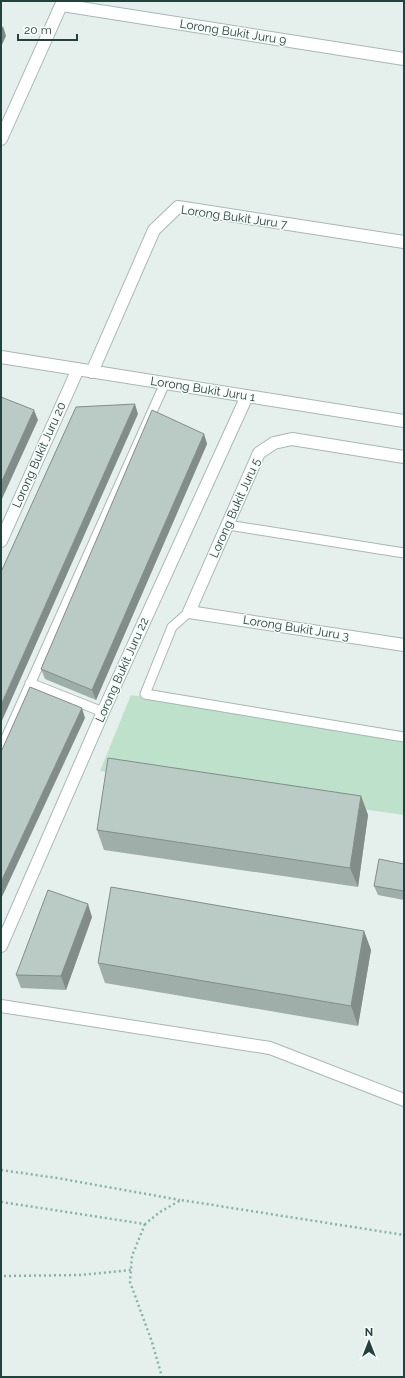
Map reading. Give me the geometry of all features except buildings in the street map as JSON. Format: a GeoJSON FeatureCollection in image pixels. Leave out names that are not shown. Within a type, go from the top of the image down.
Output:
{"type":"FeatureCollection","features":[{"type":"Feature","properties":{"kind":"street","name":"Lorong Bukit Juru 9"},"geometry":{"type":"LineString","coordinates":[[62,3],[404,59]]}},
{"type":"Feature","properties":{"kind":"street"},"geometry":{"type":"LineString","coordinates":[[1,138],[62,3]]}},
{"type":"Feature","properties":{"kind":"street","name":"Lorong Bukit Juru 7"},"geometry":{"type":"LineString","coordinates":[[92,372],[154,230],[178,207],[404,242]]}},
{"type":"Feature","properties":{"kind":"street","name":"Lorong Bukit Juru 1"},"geometry":{"type":"LineString","coordinates":[[1,357],[404,421]]}},
{"type":"Feature","properties":{"kind":"street","name":"Lorong Bukit Juru 20"},"geometry":{"type":"LineString","coordinates":[[1,541],[78,369]]}},
{"type":"Feature","properties":{"kind":"street","name":"Lorong Bukit Juru 22"},"geometry":{"type":"LineString","coordinates":[[1,946],[103,712],[247,396]]}},
{"type":"Feature","properties":{"kind":"street","name":"Lorong Bukit Juru 5"},"geometry":{"type":"LineString","coordinates":[[189,612],[259,453],[274,443],[292,440],[404,457]]}},
{"type":"Feature","properties":{"kind":"street","name":"Lorong Bukit Juru 3"},"geometry":{"type":"LineString","coordinates":[[189,612],[404,645]]}},
{"type":"Feature","properties":{"kind":"street"},"geometry":{"type":"LineString","coordinates":[[1,1006],[270,1048],[404,1100]]}},
{"type":"Feature","properties":{"kind":"lane"},"geometry":{"type":"LineString","coordinates":[[1,749],[164,383]]}},
{"type":"Feature","properties":{"kind":"lane"},"geometry":{"type":"LineString","coordinates":[[228,525],[404,553]]}},
{"type":"Feature","properties":{"kind":"lane"},"geometry":{"type":"LineString","coordinates":[[189,612],[172,627],[145,694],[404,737]]}},
{"type":"Feature","properties":{"kind":"lane"},"geometry":{"type":"LineString","coordinates":[[30,683],[103,712]]}},
{"type":"Feature","properties":{"kind":"path"},"geometry":{"type":"LineString","coordinates":[[1,1170],[404,1235]]}},
{"type":"Feature","properties":{"kind":"path"},"geometry":{"type":"LineString","coordinates":[[162,1377],[152,1342],[130,1282],[132,1256],[145,1224],[160,1212],[181,1200]]}},
{"type":"Feature","properties":{"kind":"path"},"geometry":{"type":"LineString","coordinates":[[1,1202],[145,1224]]}},
{"type":"Feature","properties":{"kind":"path"},"geometry":{"type":"LineString","coordinates":[[4,1276],[80,1275],[131,1270]]}},
{"type":"Feature","properties":{"kind":"green space"},"geometry":{"type":"Polygon","coordinates":[[[131,695],[404,741],[404,815],[100,771],[131,695]]]}}]}
